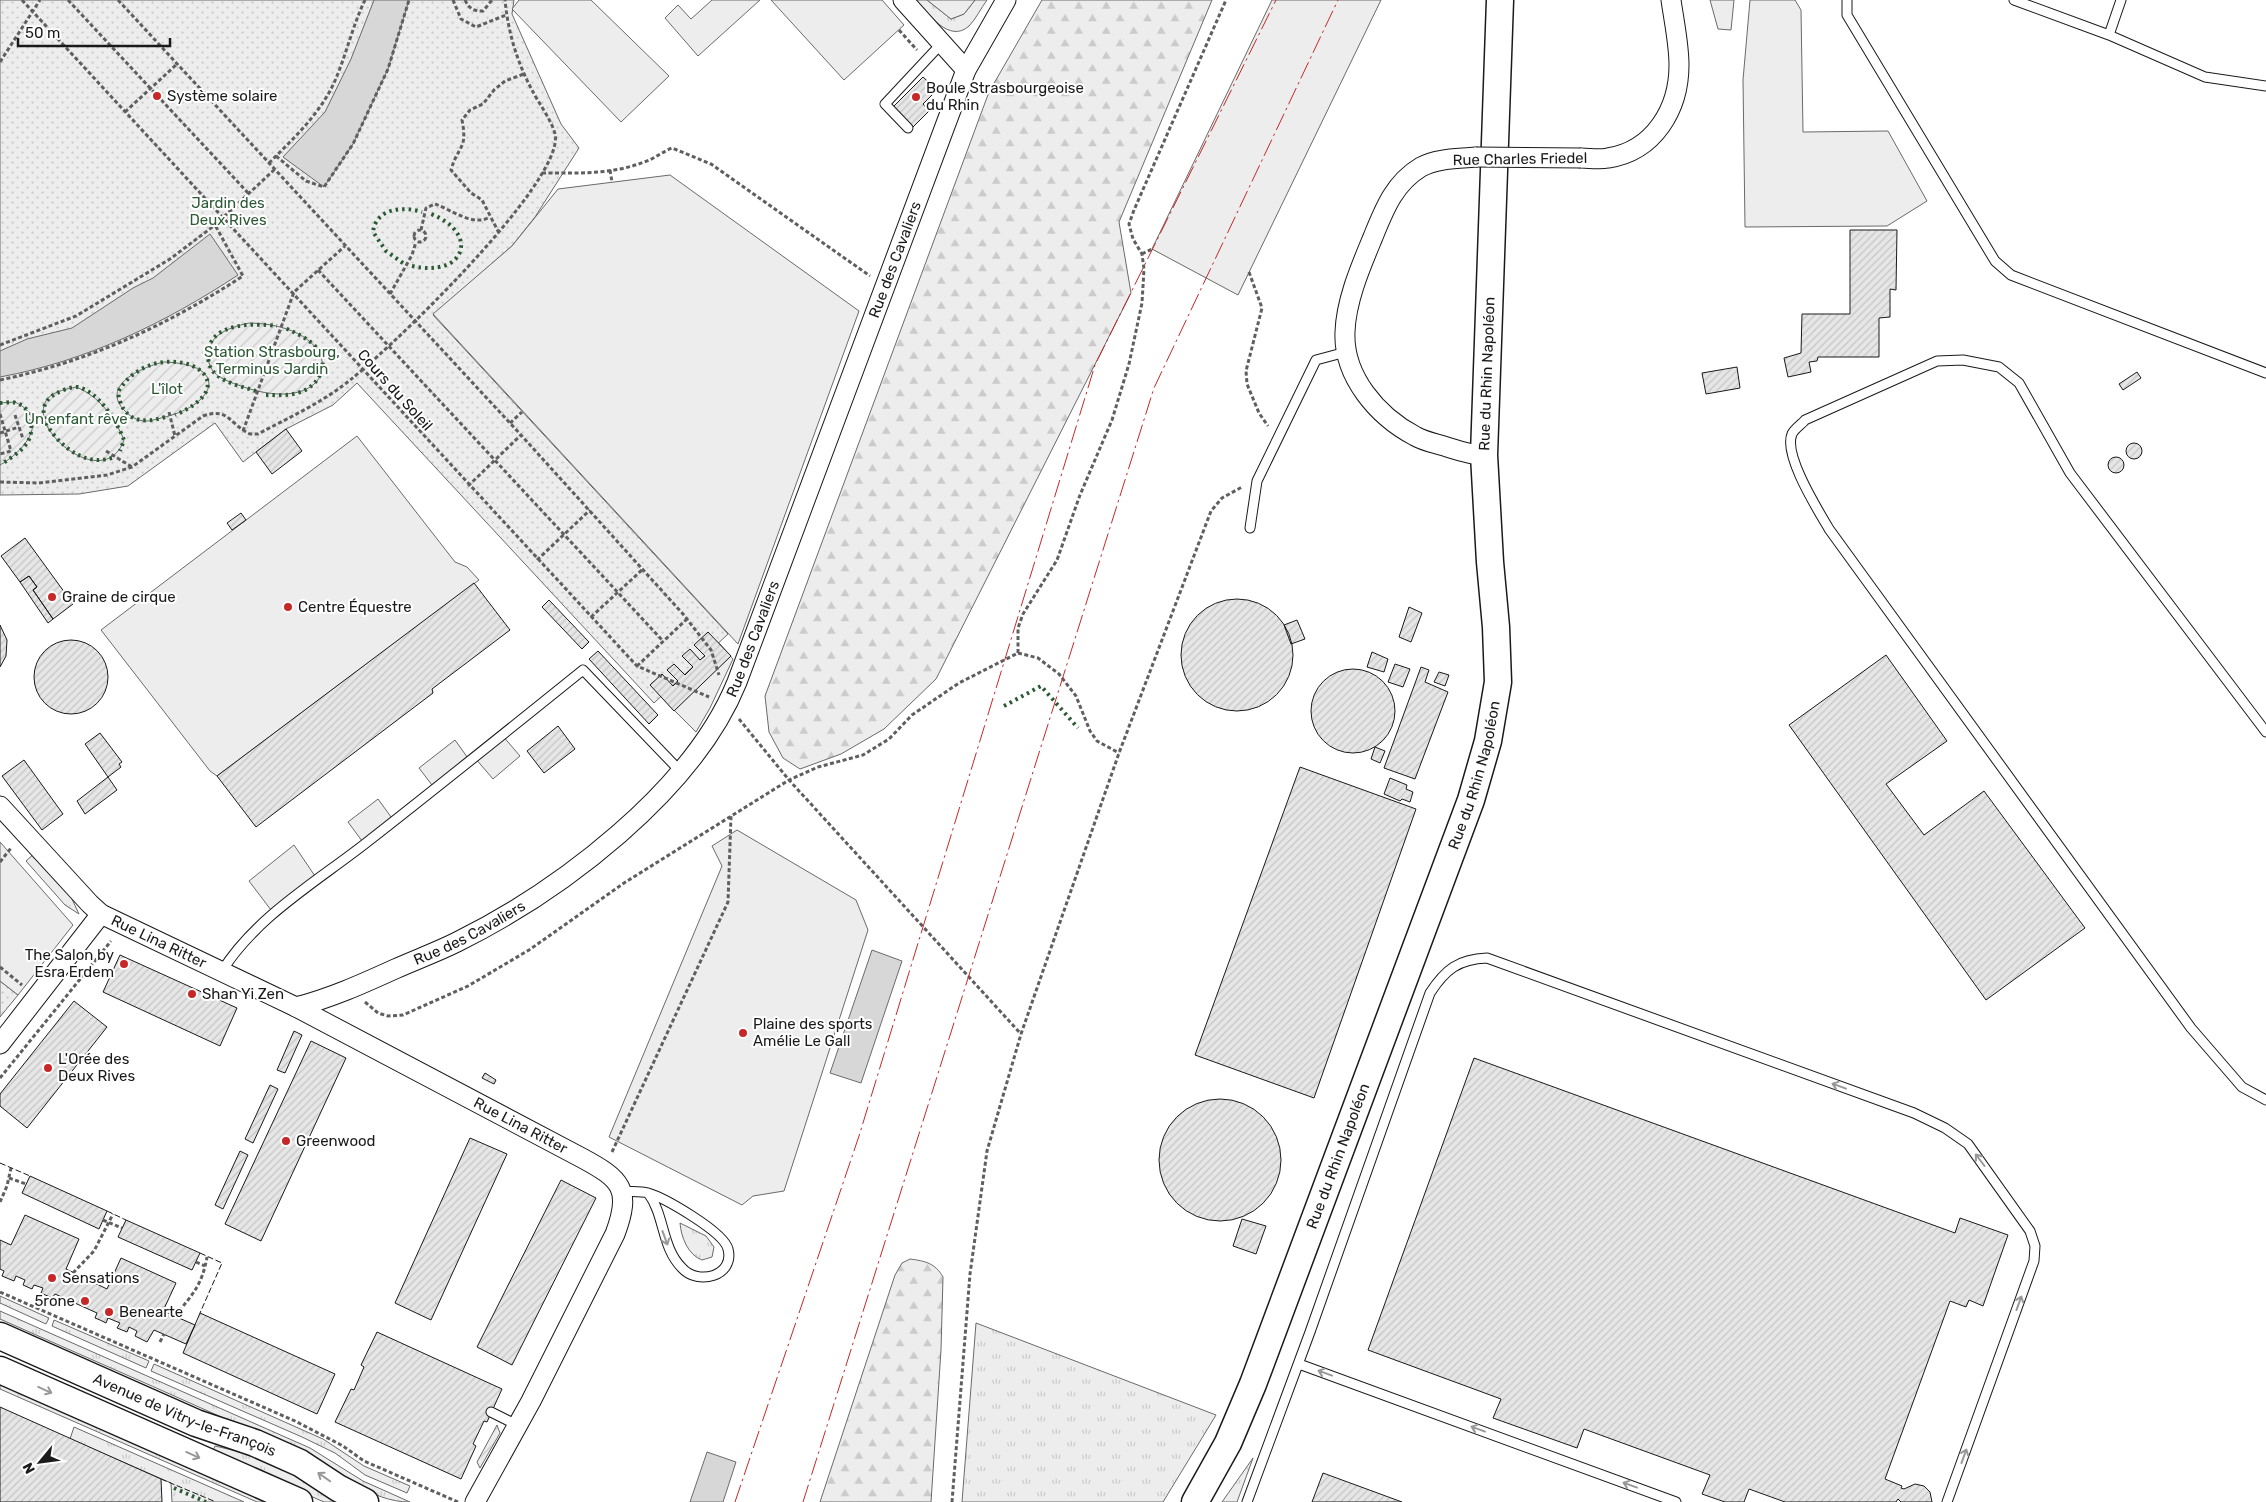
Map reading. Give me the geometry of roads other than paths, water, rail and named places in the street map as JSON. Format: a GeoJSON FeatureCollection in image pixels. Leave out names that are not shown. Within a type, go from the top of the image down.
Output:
{"type":"FeatureCollection","features":[{"type":"Feature","properties":{"kind":"main road","name":"Rue du Rhin Napoléon"},"geometry":{"type":"LineString","coordinates":[[1195,1502],[1228,1443],[1253,1384],[1467,809],[1488,741],[1498,682],[1484,454],[1500,0]]}},
{"type":"Feature","properties":{"kind":"main road","name":"Avenue de Vitry-le-François"},"geometry":{"type":"LineString","coordinates":[[0,1336],[196,1423],[255,1443],[300,1463],[338,1488],[366,1502]]}},
{"type":"Feature","properties":{"kind":"main road","name":"Avenue de Vitry-le-François"},"geometry":{"type":"LineString","coordinates":[[0,1370],[299,1502]]}},
{"type":"Feature","properties":{"kind":"street"},"geometry":{"type":"LineString","coordinates":[[903,0],[966,70]]}},
{"type":"Feature","properties":{"kind":"street","name":"Rue des Cavaliers"},"geometry":{"type":"LineString","coordinates":[[296,1007],[327,999],[457,942],[509,913],[566,874],[624,829],[681,772],[704,742],[727,705],[966,70],[1006,0]]}},
{"type":"Feature","properties":{"kind":"street","name":"Rue Charles Friedel"},"geometry":{"type":"LineString","coordinates":[[1484,454],[1471,455],[1416,437],[1386,417],[1363,390],[1352,372],[1346,352],[1344,331],[1361,265],[1384,210],[1395,190],[1406,178],[1432,162],[1476,157],[1608,158],[1623,154],[1640,146],[1664,123],[1677,86],[1679,64],[1671,0]]}},
{"type":"Feature","properties":{"kind":"street","name":"Rue Lina Ritter"},"geometry":{"type":"LineString","coordinates":[[0,806],[101,914],[296,1007],[604,1170],[616,1179],[622,1191]]}},
{"type":"Feature","properties":{"kind":"street"},"geometry":{"type":"LineString","coordinates":[[0,1044],[101,914]]}},
{"type":"Feature","properties":{"kind":"street"},"geometry":{"type":"LineString","coordinates":[[475,1502],[518,1425],[615,1234],[623,1213],[622,1191]]}},
{"type":"Feature","properties":{"kind":"lane"},"geometry":{"type":"LineString","coordinates":[[1847,0],[1847,15],[1995,261],[2011,275],[2266,373]]}},
{"type":"Feature","properties":{"kind":"lane"},"geometry":{"type":"LineString","coordinates":[[2014,0],[2109,35],[2204,78],[2266,86]]}},
{"type":"Feature","properties":{"kind":"lane"},"geometry":{"type":"LineString","coordinates":[[2109,35],[2121,0]]}},
{"type":"Feature","properties":{"kind":"lane"},"geometry":{"type":"LineString","coordinates":[[908,128],[884,104],[942,43]]}},
{"type":"Feature","properties":{"kind":"lane"},"geometry":{"type":"LineString","coordinates":[[1250,528],[1257,482],[1316,360],[1346,352]]}},
{"type":"Feature","properties":{"kind":"lane"},"geometry":{"type":"LineString","coordinates":[[2266,732],[2070,473],[2019,383],[1999,366],[1963,360],[1937,361],[1806,420],[1792,433],[1791,443],[1795,466],[1828,530],[2190,1028],[2242,1087],[2266,1100]]}},
{"type":"Feature","properties":{"kind":"lane"},"geometry":{"type":"LineString","coordinates":[[222,971],[231,956],[274,914],[475,758],[583,670],[681,772]]}},
{"type":"Feature","properties":{"kind":"lane"},"geometry":{"type":"LineString","coordinates":[[1247,1502],[1299,1364],[1430,993],[1440,977],[1454,966],[1471,958],[1487,958],[1914,1113],[1945,1128],[1968,1144],[2018,1211],[2030,1231],[2035,1246],[2034,1261],[1947,1502]]}},
{"type":"Feature","properties":{"kind":"lane"},"geometry":{"type":"LineString","coordinates":[[622,1191],[648,1193],[716,1231],[725,1241],[729,1255],[722,1272],[707,1278],[691,1275],[684,1271],[668,1246],[657,1209],[648,1193]]}},
{"type":"Feature","properties":{"kind":"lane"},"geometry":{"type":"LineString","coordinates":[[1299,1364],[1676,1502]]}},
{"type":"Feature","properties":{"kind":"lane"},"geometry":{"type":"LineString","coordinates":[[492,1412],[518,1425]]}},
{"type":"Feature","properties":{"kind":"place","name":"Système solaire"},"geometry":{"type":"Point","coordinates":[157,96]}},
{"type":"Feature","properties":{"kind":"place","name":"Boule Strasbourgeoise du Rhin"},"geometry":{"type":"Point","coordinates":[916,97]}},
{"type":"Feature","properties":{"kind":"place","name":"Graine de cirque"},"geometry":{"type":"Point","coordinates":[52,597]}},
{"type":"Feature","properties":{"kind":"place","name":"Centre Équestre"},"geometry":{"type":"Point","coordinates":[288,607]}},
{"type":"Feature","properties":{"kind":"place","name":"The Salon by Esra Erdem"},"geometry":{"type":"Point","coordinates":[124,964]}},
{"type":"Feature","properties":{"kind":"place","name":"Shan Yi Zen"},"geometry":{"type":"Point","coordinates":[192,994]}},
{"type":"Feature","properties":{"kind":"place","name":"Plaine des sports Amélie Le Gall"},"geometry":{"type":"Point","coordinates":[743,1033]}},
{"type":"Feature","properties":{"kind":"place","name":"L'Orée des Deux Rives"},"geometry":{"type":"Point","coordinates":[48,1068]}},
{"type":"Feature","properties":{"kind":"place","name":"Greenwood"},"geometry":{"type":"Point","coordinates":[286,1141]}},
{"type":"Feature","properties":{"kind":"place","name":"Sensations"},"geometry":{"type":"Point","coordinates":[52,1278]}},
{"type":"Feature","properties":{"kind":"place","name":"5rone"},"geometry":{"type":"Point","coordinates":[85,1301]}},
{"type":"Feature","properties":{"kind":"place","name":"Benearte"},"geometry":{"type":"Point","coordinates":[109,1312]}},
{"type":"Feature","properties":{"kind":"park label","name":"Jardin des Deux Rives"},"geometry":{"type":"Point","coordinates":[228,212]}},
{"type":"Feature","properties":{"kind":"park label","name":"Station Strasbourg, Terminus Jardin"},"geometry":{"type":"Point","coordinates":[272,360]}},
{"type":"Feature","properties":{"kind":"park label","name":"L'îlot"},"geometry":{"type":"Point","coordinates":[167,389]}},
{"type":"Feature","properties":{"kind":"park label","name":"Un enfant rêve"},"geometry":{"type":"Point","coordinates":[76,419]}}]}
